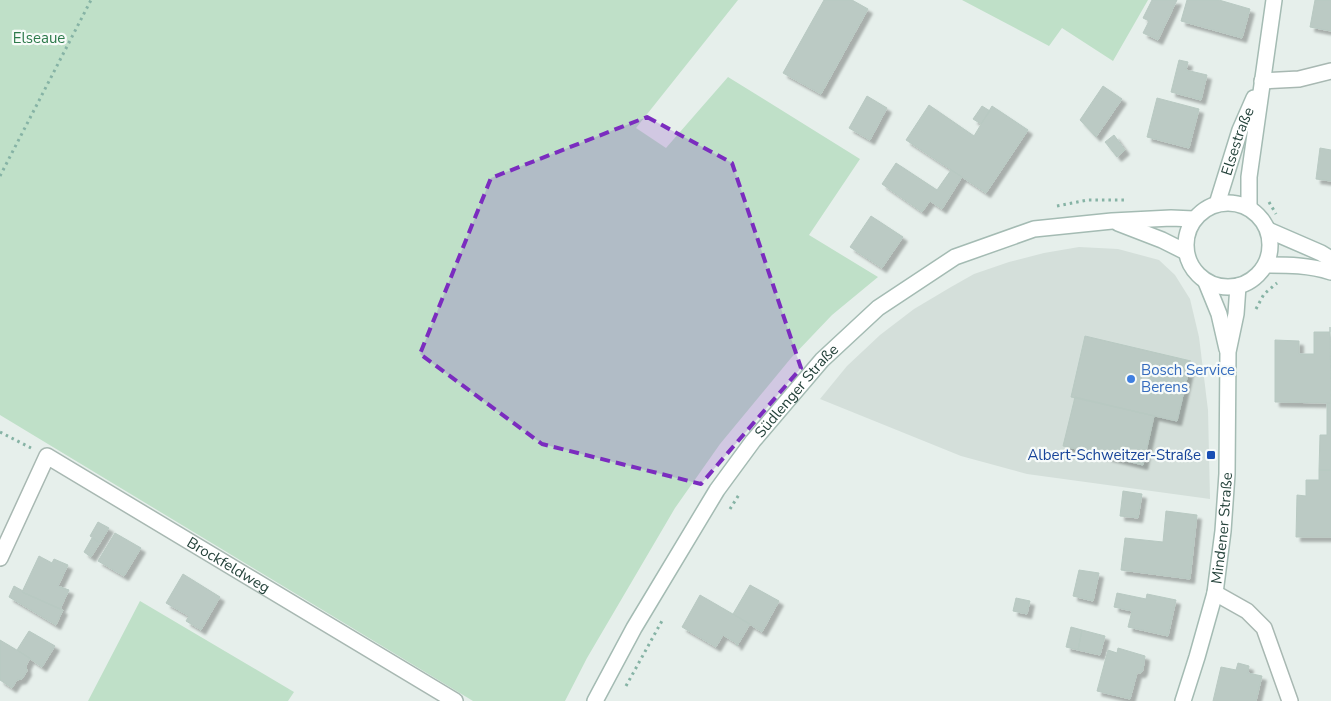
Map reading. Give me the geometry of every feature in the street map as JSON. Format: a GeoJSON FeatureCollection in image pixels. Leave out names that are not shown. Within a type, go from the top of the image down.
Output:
{"type":"FeatureCollection","features":[{"type":"Feature","properties":{"kind":"main road","name":"Elsestraße"},"geometry":{"type":"LineString","coordinates":[[1249,208],[1249,177],[1274,0]]}},
{"type":"Feature","properties":{"kind":"main road"},"geometry":{"type":"LineString","coordinates":[[1262,81],[1299,79],[1331,71]]}},
{"type":"Feature","properties":{"kind":"main road","name":"Elsestraße"},"geometry":{"type":"LineString","coordinates":[[1217,204],[1240,130],[1262,81]]}},
{"type":"Feature","properties":{"kind":"main road"},"geometry":{"type":"LineString","coordinates":[[1234,203],[1249,208],[1260,217],[1268,230],[1270,248],[1266,265],[1254,279],[1238,286],[1222,287],[1206,282],[1189,264],[1186,252],[1187,235],[1194,219],[1202,211],[1217,204],[1234,203]]}},
{"type":"Feature","properties":{"kind":"main road","name":"Südlenger Straße"},"geometry":{"type":"LineString","coordinates":[[595,701],[634,628],[718,490],[764,427],[811,373],[839,343],[878,308],[955,257],[1034,229],[1112,221],[1170,218],[1194,219]]}},
{"type":"Feature","properties":{"kind":"main road","name":"Südlenger Straße"},"geometry":{"type":"LineString","coordinates":[[1112,221],[1162,240],[1186,252]]}},
{"type":"Feature","properties":{"kind":"main road"},"geometry":{"type":"LineString","coordinates":[[1268,230],[1331,259]]}},
{"type":"Feature","properties":{"kind":"main road"},"geometry":{"type":"LineString","coordinates":[[1266,265],[1298,265],[1331,272]]}},
{"type":"Feature","properties":{"kind":"main road","name":"Mindener Straße"},"geometry":{"type":"LineString","coordinates":[[1206,282],[1218,314],[1228,352]]}},
{"type":"Feature","properties":{"kind":"main road","name":"Mindener Straße"},"geometry":{"type":"LineString","coordinates":[[1182,701],[1198,657],[1215,593],[1224,531],[1227,474],[1228,352],[1236,314],[1238,286]]}},
{"type":"Feature","properties":{"kind":"main road"},"geometry":{"type":"LineString","coordinates":[[0,558],[47,456]]}},
{"type":"Feature","properties":{"kind":"main road","name":"Brockfeldweg"},"geometry":{"type":"LineString","coordinates":[[47,456],[455,701]]}},
{"type":"Feature","properties":{"kind":"main road"},"geometry":{"type":"LineString","coordinates":[[1215,593],[1248,611],[1264,628],[1290,701]]}},
{"type":"Feature","properties":{"kind":"path"},"geometry":{"type":"LineString","coordinates":[[0,176],[91,0]]}},
{"type":"Feature","properties":{"kind":"path"},"geometry":{"type":"LineString","coordinates":[[1054,207],[1088,200],[1116,199],[1131,201]]}},
{"type":"Feature","properties":{"kind":"path"},"geometry":{"type":"LineString","coordinates":[[1267,199],[1280,220]]}},
{"type":"Feature","properties":{"kind":"path"},"geometry":{"type":"LineString","coordinates":[[1236,314],[1254,314],[1264,294],[1279,282]]}},
{"type":"Feature","properties":{"kind":"path"},"geometry":{"type":"LineString","coordinates":[[0,432],[47,456]]}},
{"type":"Feature","properties":{"kind":"path"},"geometry":{"type":"LineString","coordinates":[[727,513],[742,491]]}},
{"type":"Feature","properties":{"kind":"path"},"geometry":{"type":"LineString","coordinates":[[625,688],[665,616]]}},
{"type":"Feature","properties":{"kind":"highlighted area"},"geometry":{"type":"Polygon","coordinates":[[[647,117],[732,163],[801,368],[701,484],[542,444],[420,354],[491,178],[647,117]]]}},
{"type":"Feature","properties":{"kind":"shaded area"},"geometry":{"type":"Polygon","coordinates":[[[1079,247],[1118,249],[1159,260],[1175,275],[1190,299],[1199,337],[1208,410],[1210,499],[1027,474],[961,456],[820,399],[847,366],[880,335],[914,309],[951,287],[974,274],[1009,262],[1079,247]]]}},
{"type":"Feature","properties":{"kind":"green space","name":"Elseaue"},"geometry":{"type":"Polygon","coordinates":[[[0,0],[738,0],[636,128],[666,148],[728,77],[860,159],[809,235],[878,277],[832,315],[791,358],[720,444],[675,508],[587,658],[565,701],[473,701],[0,415],[0,0]]]}},
{"type":"Feature","properties":{"kind":"green space"},"geometry":{"type":"Polygon","coordinates":[[[962,0],[1148,0],[1113,61],[1062,28],[1049,46],[962,0]]]}},
{"type":"Feature","properties":{"kind":"green space"},"geometry":{"type":"Polygon","coordinates":[[[140,601],[294,692],[288,701],[88,701],[140,601]]]}},
{"type":"Feature","properties":{"kind":"building"},"geometry":{"type":"Polygon","coordinates":[[[824,0],[852,0],[868,9],[821,94],[783,73],[824,0]]]}},
{"type":"Feature","properties":{"kind":"building"},"geometry":{"type":"Polygon","coordinates":[[[1152,0],[1177,0],[1158,40],[1143,33],[1149,21],[1143,18],[1152,0]]]}},
{"type":"Feature","properties":{"kind":"building"},"geometry":{"type":"Polygon","coordinates":[[[1187,0],[1219,0],[1250,9],[1242,38],[1181,21],[1187,0]]]}},
{"type":"Feature","properties":{"kind":"building"},"geometry":{"type":"Polygon","coordinates":[[[1315,0],[1331,0],[1331,31],[1310,27],[1315,0]]]}},
{"type":"Feature","properties":{"kind":"building"},"geometry":{"type":"Polygon","coordinates":[[[1179,60],[1188,62],[1186,70],[1207,75],[1201,100],[1171,92],[1179,60]]]}},
{"type":"Feature","properties":{"kind":"building"},"geometry":{"type":"Polygon","coordinates":[[[1103,86],[1122,99],[1096,137],[1080,120],[1103,86]]]}},
{"type":"Feature","properties":{"kind":"building"},"geometry":{"type":"Polygon","coordinates":[[[867,96],[887,108],[870,140],[849,128],[867,96]]]}},
{"type":"Feature","properties":{"kind":"building"},"geometry":{"type":"Polygon","coordinates":[[[1157,98],[1199,109],[1189,148],[1147,137],[1157,98]]]}},
{"type":"Feature","properties":{"kind":"building"},"geometry":{"type":"Polygon","coordinates":[[[929,105],[974,136],[992,106],[1028,130],[986,193],[906,140],[929,105]]]}},
{"type":"Feature","properties":{"kind":"building"},"geometry":{"type":"Polygon","coordinates":[[[982,106],[990,111],[981,124],[973,119],[982,106]]]}},
{"type":"Feature","properties":{"kind":"building"},"geometry":{"type":"Polygon","coordinates":[[[1114,135],[1125,150],[1117,157],[1105,142],[1114,135]]]}},
{"type":"Feature","properties":{"kind":"building"},"geometry":{"type":"Polygon","coordinates":[[[1320,148],[1331,150],[1331,181],[1316,179],[1320,148]]]}},
{"type":"Feature","properties":{"kind":"building"},"geometry":{"type":"Polygon","coordinates":[[[896,163],[937,190],[951,170],[962,177],[942,209],[930,201],[922,212],[882,184],[896,163]]]}},
{"type":"Feature","properties":{"kind":"building"},"geometry":{"type":"Polygon","coordinates":[[[871,216],[903,237],[882,268],[850,247],[871,216]]]}},
{"type":"Feature","properties":{"kind":"building"},"geometry":{"type":"Polygon","coordinates":[[[1330,327],[1331,403],[1275,402],[1275,340],[1299,341],[1299,354],[1314,354],[1314,332],[1330,332],[1330,327]]]}},
{"type":"Feature","properties":{"kind":"building","name":"Bosch Service Berens"},"geometry":{"type":"Polygon","coordinates":[[[1085,336],[1191,361],[1177,421],[1071,397],[1085,336]]]}},
{"type":"Feature","properties":{"kind":"building"},"geometry":{"type":"Polygon","coordinates":[[[1075,397],[1154,416],[1143,465],[1063,446],[1075,397]]]}},
{"type":"Feature","properties":{"kind":"building"},"geometry":{"type":"Polygon","coordinates":[[[1327,403],[1331,403],[1331,470],[1319,470],[1320,435],[1327,435],[1327,403]]]}},
{"type":"Feature","properties":{"kind":"building"},"geometry":{"type":"Polygon","coordinates":[[[1319,470],[1331,470],[1331,537],[1296,537],[1297,495],[1306,496],[1306,480],[1319,480],[1319,470]]]}},
{"type":"Feature","properties":{"kind":"building"},"geometry":{"type":"Polygon","coordinates":[[[1123,491],[1142,494],[1138,518],[1120,516],[1123,491]]]}},
{"type":"Feature","properties":{"kind":"building"},"geometry":{"type":"Polygon","coordinates":[[[1166,511],[1197,515],[1190,579],[1121,570],[1125,538],[1163,542],[1166,511]]]}},
{"type":"Feature","properties":{"kind":"building"},"geometry":{"type":"Polygon","coordinates":[[[98,522],[109,528],[100,543],[90,536],[98,522]]]}},
{"type":"Feature","properties":{"kind":"building"},"geometry":{"type":"Polygon","coordinates":[[[115,533],[141,548],[124,576],[98,561],[115,533]]]}},
{"type":"Feature","properties":{"kind":"building"},"geometry":{"type":"Polygon","coordinates":[[[92,538],[100,543],[91,557],[84,552],[92,538]]]}},
{"type":"Feature","properties":{"kind":"building"},"geometry":{"type":"Polygon","coordinates":[[[39,556],[52,563],[54,559],[68,565],[58,586],[69,590],[60,609],[22,592],[39,556]]]}},
{"type":"Feature","properties":{"kind":"building"},"geometry":{"type":"Polygon","coordinates":[[[1079,570],[1099,573],[1093,601],[1073,596],[1079,570]]]}},
{"type":"Feature","properties":{"kind":"building"},"geometry":{"type":"Polygon","coordinates":[[[183,574],[220,597],[201,630],[186,621],[189,616],[166,603],[183,574]]]}},
{"type":"Feature","properties":{"kind":"building"},"geometry":{"type":"Polygon","coordinates":[[[750,585],[779,601],[762,632],[733,614],[750,585]]]}},
{"type":"Feature","properties":{"kind":"building"},"geometry":{"type":"Polygon","coordinates":[[[14,586],[22,592],[63,610],[56,625],[9,597],[14,586]]]}},
{"type":"Feature","properties":{"kind":"building"},"geometry":{"type":"Polygon","coordinates":[[[1117,593],[1146,599],[1147,594],[1176,600],[1168,636],[1128,627],[1132,611],[1114,607],[1117,593]]]}},
{"type":"Feature","properties":{"kind":"building"},"geometry":{"type":"Polygon","coordinates":[[[700,595],[750,624],[737,646],[736,643],[723,635],[716,647],[682,627],[700,595]]]}},
{"type":"Feature","properties":{"kind":"building"},"geometry":{"type":"Polygon","coordinates":[[[1016,598],[1030,601],[1027,614],[1013,611],[1016,598]]]}},
{"type":"Feature","properties":{"kind":"building"},"geometry":{"type":"Polygon","coordinates":[[[1071,627],[1082,630],[1078,650],[1066,647],[1071,627]]]}},
{"type":"Feature","properties":{"kind":"building"},"geometry":{"type":"Polygon","coordinates":[[[1082,630],[1105,636],[1100,655],[1078,650],[1082,630]]]}},
{"type":"Feature","properties":{"kind":"building"},"geometry":{"type":"Polygon","coordinates":[[[29,631],[55,646],[42,667],[17,650],[29,631]]]}},
{"type":"Feature","properties":{"kind":"building"},"geometry":{"type":"Polygon","coordinates":[[[0,640],[30,658],[26,666],[27,671],[22,679],[17,680],[12,688],[0,680],[0,640]]]}},
{"type":"Feature","properties":{"kind":"building"},"geometry":{"type":"Polygon","coordinates":[[[1118,648],[1145,656],[1143,670],[1141,673],[1137,673],[1130,699],[1097,691],[1108,650],[1117,653],[1118,648]]]}},
{"type":"Feature","properties":{"kind":"building"},"geometry":{"type":"Polygon","coordinates":[[[1238,663],[1249,666],[1248,673],[1262,676],[1256,701],[1213,701],[1221,667],[1236,670],[1238,663]]]}},
{"type":"Feature","properties":{"kind":"place","name":"Bosch Service Berens"},"geometry":{"type":"Point","coordinates":[1131,379]}},
{"type":"Feature","properties":{"kind":"place","name":"Albert-Schweitzer-Straße"},"geometry":{"type":"Point","coordinates":[1211,455]}}]}
